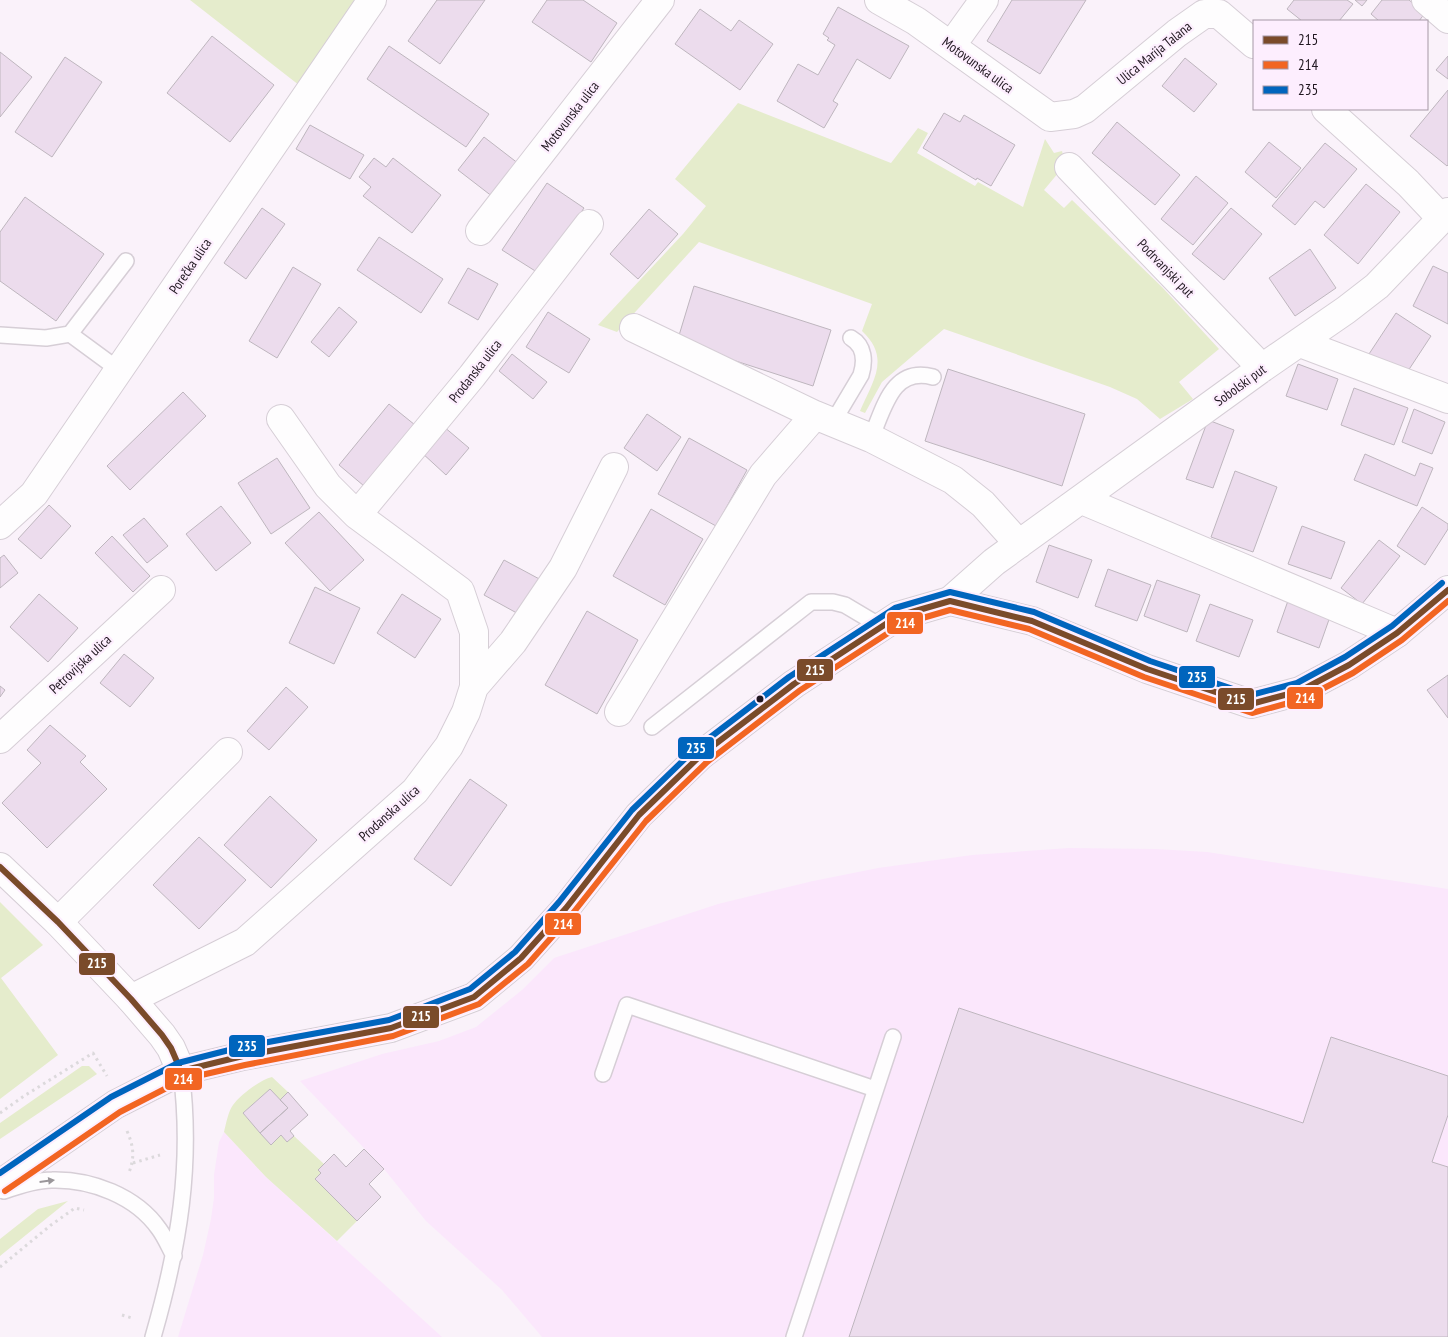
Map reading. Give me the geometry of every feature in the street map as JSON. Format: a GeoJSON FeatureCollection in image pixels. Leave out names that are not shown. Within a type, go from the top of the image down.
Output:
{"type":"FeatureCollection","features":[{"type":"Feature","properties":{"kind":"street","name":"Porečka ulica"},"geometry":{"type":"LineString","coordinates":[[0,524],[34,494],[372,0]]}},
{"type":"Feature","properties":{"kind":"street","name":"Motovunska ulica"},"geometry":{"type":"LineString","coordinates":[[480,232],[660,0]]}},
{"type":"Feature","properties":{"kind":"street","name":"Motovunska ulica"},"geometry":{"type":"LineString","coordinates":[[879,0],[916,21],[1050,117]]}},
{"type":"Feature","properties":{"kind":"street"},"geometry":{"type":"LineString","coordinates":[[951,46],[984,0]]}},
{"type":"Feature","properties":{"kind":"street"},"geometry":{"type":"LineString","coordinates":[[1426,0],[1448,19]]}},
{"type":"Feature","properties":{"kind":"street","name":"Ulica Marija Talana"},"geometry":{"type":"LineString","coordinates":[[1050,117],[1074,114],[1085,109],[1177,33],[1204,14],[1219,14],[1253,43]]}},
{"type":"Feature","properties":{"kind":"street"},"geometry":{"type":"LineString","coordinates":[[1327,110],[1445,216]]}},
{"type":"Feature","properties":{"kind":"street","name":"Podrvanjski put"},"geometry":{"type":"LineString","coordinates":[[1069,167],[1262,368]]}},
{"type":"Feature","properties":{"kind":"street","name":"Sobolski put"},"geometry":{"type":"LineString","coordinates":[[950,601],[994,562],[1377,286],[1445,216]]}},
{"type":"Feature","properties":{"kind":"street","name":"Prodanska ulica"},"geometry":{"type":"LineString","coordinates":[[357,515],[472,376],[589,224]]}},
{"type":"Feature","properties":{"kind":"street"},"geometry":{"type":"LineString","coordinates":[[634,328],[824,418],[871,438],[953,480],[983,504],[1019,544]]}},
{"type":"Feature","properties":{"kind":"street"},"geometry":{"type":"LineString","coordinates":[[1300,343],[1448,399]]}},
{"type":"Feature","properties":{"kind":"street"},"geometry":{"type":"LineString","coordinates":[[619,712],[762,475],[824,418]]}},
{"type":"Feature","properties":{"kind":"street","name":"Prodanska ulica"},"geometry":{"type":"LineString","coordinates":[[131,998],[245,942],[415,791],[450,746],[466,712],[474,688],[474,632],[460,591],[357,515],[328,486],[281,419]]}},
{"type":"Feature","properties":{"kind":"street"},"geometry":{"type":"LineString","coordinates":[[474,688],[513,642],[563,568],[614,467]]}},
{"type":"Feature","properties":{"kind":"street"},"geometry":{"type":"LineString","coordinates":[[1082,500],[1397,633]]}},
{"type":"Feature","properties":{"kind":"street","name":"Petrovijska ulica"},"geometry":{"type":"LineString","coordinates":[[0,738],[161,590]]}},
{"type":"Feature","properties":{"kind":"street"},"geometry":{"type":"LineString","coordinates":[[0,1184],[116,1104],[181,1071],[243,1056],[391,1028],[474,997],[522,958],[566,908],[639,815],[701,755],[794,684],[898,616],[950,601],[1032,621],[1147,669],[1251,704],[1300,691],[1349,665],[1397,633],[1448,590]]}},
{"type":"Feature","properties":{"kind":"street"},"geometry":{"type":"LineString","coordinates":[[58,922],[228,752]]}},
{"type":"Feature","properties":{"kind":"street"},"geometry":{"type":"LineString","coordinates":[[0,867],[58,922],[131,998],[171,1048],[181,1071]]}},
{"type":"Feature","properties":{"kind":"lane"},"geometry":{"type":"LineString","coordinates":[[0,335],[46,338],[70,334],[126,261]]}},
{"type":"Feature","properties":{"kind":"lane"},"geometry":{"type":"LineString","coordinates":[[70,334],[119,370]]}},
{"type":"Feature","properties":{"kind":"lane"},"geometry":{"type":"LineString","coordinates":[[824,418],[861,375],[863,361],[860,347],[851,338]]}},
{"type":"Feature","properties":{"kind":"lane"},"geometry":{"type":"LineString","coordinates":[[871,438],[891,394],[900,382],[914,375],[933,377]]}},
{"type":"Feature","properties":{"kind":"lane"},"geometry":{"type":"LineString","coordinates":[[652,727],[811,602],[833,602],[845,605],[882,627]]}},
{"type":"Feature","properties":{"kind":"lane"},"geometry":{"type":"LineString","coordinates":[[602,1074],[627,1005],[875,1089]]}},
{"type":"Feature","properties":{"kind":"lane"},"geometry":{"type":"LineString","coordinates":[[794,1337],[893,1036]]}},
{"type":"Feature","properties":{"kind":"lane"},"geometry":{"type":"LineString","coordinates":[[153,1337],[174,1256],[184,1184],[186,1109],[181,1071]]}},
{"type":"Feature","properties":{"kind":"lane"},"geometry":{"type":"LineString","coordinates":[[0,1192],[17,1186],[50,1180],[72,1181],[94,1186],[126,1199],[144,1212],[159,1228],[174,1256]]}},
{"type":"Feature","properties":{"kind":"path"},"geometry":{"type":"LineString","coordinates":[[0,1114],[24,1096],[93,1053],[106,1075]]}},
{"type":"Feature","properties":{"kind":"path"},"geometry":{"type":"LineString","coordinates":[[125,1182],[133,1163],[132,1143]]}},
{"type":"Feature","properties":{"kind":"path"},"geometry":{"type":"LineString","coordinates":[[133,1163],[160,1155]]}},
{"type":"Feature","properties":{"kind":"path"},"geometry":{"type":"LineString","coordinates":[[0,1267],[75,1208],[92,1212]]}},
{"type":"Feature","properties":{"kind":"path"},"geometry":{"type":"LineString","coordinates":[[122,1315],[132,1318]]}},
{"type":"Feature","properties":{"kind":"shaded area"},"geometry":{"type":"Polygon","coordinates":[[[1069,848],[1156,849],[1207,852],[1448,889],[1448,1337],[542,1337],[502,1290],[426,1221],[384,1169],[300,1081],[382,1054],[439,1041],[476,1027],[522,990],[554,958],[718,904],[813,881],[878,868],[972,855],[1069,848]]]}},
{"type":"Feature","properties":{"kind":"shaded area"},"geometry":{"type":"Polygon","coordinates":[[[224,1132],[266,1177],[442,1337],[178,1337],[203,1255],[214,1198],[214,1175],[219,1142],[224,1132]]]}},
{"type":"Feature","properties":{"kind":"green space"},"geometry":{"type":"Polygon","coordinates":[[[190,0],[362,0],[304,89],[190,0]]]}},
{"type":"Feature","properties":{"kind":"green space"},"geometry":{"type":"Polygon","coordinates":[[[738,103],[891,163],[918,128],[928,133],[917,153],[975,186],[978,182],[1023,207],[1045,139],[1054,153],[1062,151],[1063,155],[1069,160],[1044,190],[1064,208],[1072,200],[1162,287],[1219,349],[1179,382],[1193,399],[1160,419],[1137,399],[1110,387],[944,329],[882,382],[865,413],[860,411],[874,380],[878,360],[871,341],[862,331],[872,304],[699,242],[617,332],[598,325],[683,234],[706,206],[675,179],[738,103]]]}},
{"type":"Feature","properties":{"kind":"green space"},"geometry":{"type":"Polygon","coordinates":[[[0,902],[43,945],[1,978],[58,1055],[0,1099],[0,902]]]}},
{"type":"Feature","properties":{"kind":"green space"},"geometry":{"type":"Polygon","coordinates":[[[82,1066],[89,1066],[97,1074],[0,1139],[0,1123],[82,1066]]]}},
{"type":"Feature","properties":{"kind":"green space"},"geometry":{"type":"Polygon","coordinates":[[[272,1077],[288,1092],[280,1100],[270,1089],[243,1113],[271,1144],[281,1135],[287,1142],[294,1136],[324,1164],[318,1170],[321,1173],[315,1179],[357,1221],[337,1241],[266,1177],[224,1132],[227,1118],[236,1101],[256,1085],[272,1077]]]}},
{"type":"Feature","properties":{"kind":"green space"},"geometry":{"type":"Polygon","coordinates":[[[68,1201],[0,1256],[0,1239],[38,1209],[68,1201]]]}},
{"type":"Feature","properties":{"kind":"building"},"geometry":{"type":"Polygon","coordinates":[[[437,0],[485,0],[440,64],[408,41],[437,0]]]}},
{"type":"Feature","properties":{"kind":"building"},"geometry":{"type":"Polygon","coordinates":[[[547,0],[583,0],[617,23],[591,62],[532,22],[547,0]]]}},
{"type":"Feature","properties":{"kind":"building"},"geometry":{"type":"Polygon","coordinates":[[[1012,0],[1086,0],[1040,74],[987,41],[1012,0]]]}},
{"type":"Feature","properties":{"kind":"building"},"geometry":{"type":"Polygon","coordinates":[[[1294,0],[1347,0],[1353,4],[1340,20],[1301,20],[1287,9],[1294,0]]]}},
{"type":"Feature","properties":{"kind":"building"},"geometry":{"type":"Polygon","coordinates":[[[1355,0],[1367,0],[1362,6],[1355,0]]]}},
{"type":"Feature","properties":{"kind":"building"},"geometry":{"type":"Polygon","coordinates":[[[1382,0],[1409,0],[1425,13],[1420,20],[1378,20],[1371,14],[1382,0]]]}},
{"type":"Feature","properties":{"kind":"building"},"geometry":{"type":"Polygon","coordinates":[[[838,7],[909,46],[890,79],[857,59],[833,101],[838,104],[824,128],[777,101],[798,64],[818,75],[835,45],[827,40],[829,38],[823,34],[838,7]]]}},
{"type":"Feature","properties":{"kind":"building"},"geometry":{"type":"Polygon","coordinates":[[[700,9],[731,31],[739,20],[773,44],[740,90],[675,44],[700,9]]]}},
{"type":"Feature","properties":{"kind":"building"},"geometry":{"type":"Polygon","coordinates":[[[212,36],[274,85],[230,142],[167,93],[212,36]]]}},
{"type":"Feature","properties":{"kind":"building"},"geometry":{"type":"Polygon","coordinates":[[[389,46],[489,114],[466,147],[367,79],[389,46]]]}},
{"type":"Feature","properties":{"kind":"building"},"geometry":{"type":"Polygon","coordinates":[[[0,52],[32,77],[0,117],[0,52]]]}},
{"type":"Feature","properties":{"kind":"building"},"geometry":{"type":"Polygon","coordinates":[[[1448,56],[1448,79],[1436,70],[1448,56]]]}},
{"type":"Feature","properties":{"kind":"building"},"geometry":{"type":"Polygon","coordinates":[[[65,57],[102,82],[52,157],[15,132],[65,57]]]}},
{"type":"Feature","properties":{"kind":"building"},"geometry":{"type":"Polygon","coordinates":[[[1185,58],[1217,84],[1194,112],[1162,86],[1185,58]]]}},
{"type":"Feature","properties":{"kind":"building"},"geometry":{"type":"Polygon","coordinates":[[[1448,90],[1448,165],[1447,166],[1410,136],[1448,90]]]}},
{"type":"Feature","properties":{"kind":"building"},"geometry":{"type":"Polygon","coordinates":[[[944,113],[960,122],[964,115],[1015,145],[991,186],[977,178],[976,180],[923,148],[944,113]]]}},
{"type":"Feature","properties":{"kind":"building"},"geometry":{"type":"Polygon","coordinates":[[[1117,122],[1180,175],[1155,205],[1092,153],[1117,122]]]}},
{"type":"Feature","properties":{"kind":"building"},"geometry":{"type":"Polygon","coordinates":[[[310,125],[364,155],[350,179],[296,149],[310,125]]]}},
{"type":"Feature","properties":{"kind":"building"},"geometry":{"type":"Polygon","coordinates":[[[484,137],[519,164],[493,197],[458,170],[484,137]]]}},
{"type":"Feature","properties":{"kind":"building"},"geometry":{"type":"Polygon","coordinates":[[[1269,142],[1301,168],[1276,198],[1245,172],[1269,142]]]}},
{"type":"Feature","properties":{"kind":"building"},"geometry":{"type":"Polygon","coordinates":[[[1325,143],[1357,169],[1324,208],[1315,201],[1295,225],[1272,206],[1325,143]]]}},
{"type":"Feature","properties":{"kind":"building"},"geometry":{"type":"Polygon","coordinates":[[[374,158],[386,167],[393,158],[441,195],[412,233],[363,196],[371,187],[359,177],[374,158]]]}},
{"type":"Feature","properties":{"kind":"building"},"geometry":{"type":"Polygon","coordinates":[[[1196,176],[1228,203],[1193,245],[1161,219],[1196,176]]]}},
{"type":"Feature","properties":{"kind":"building"},"geometry":{"type":"Polygon","coordinates":[[[547,183],[584,208],[540,274],[502,250],[547,183]]]}},
{"type":"Feature","properties":{"kind":"building"},"geometry":{"type":"Polygon","coordinates":[[[1366,184],[1400,212],[1358,264],[1324,235],[1366,184]]]}},
{"type":"Feature","properties":{"kind":"building"},"geometry":{"type":"Polygon","coordinates":[[[25,197],[104,254],[56,321],[0,281],[0,232],[25,197]]]}},
{"type":"Feature","properties":{"kind":"building"},"geometry":{"type":"Polygon","coordinates":[[[262,208],[285,224],[246,279],[224,263],[262,208]]]}},
{"type":"Feature","properties":{"kind":"building"},"geometry":{"type":"Polygon","coordinates":[[[1231,208],[1262,234],[1224,280],[1192,254],[1231,208]]]}},
{"type":"Feature","properties":{"kind":"building"},"geometry":{"type":"Polygon","coordinates":[[[649,209],[678,234],[638,279],[610,254],[649,209]]]}},
{"type":"Feature","properties":{"kind":"building"},"geometry":{"type":"Polygon","coordinates":[[[379,237],[443,279],[421,313],[357,270],[379,237]]]}},
{"type":"Feature","properties":{"kind":"building"},"geometry":{"type":"Polygon","coordinates":[[[1310,249],[1336,288],[1295,316],[1269,278],[1310,249]]]}},
{"type":"Feature","properties":{"kind":"building"},"geometry":{"type":"Polygon","coordinates":[[[1433,266],[1448,273],[1448,324],[1413,306],[1433,266]]]}},
{"type":"Feature","properties":{"kind":"building"},"geometry":{"type":"Polygon","coordinates":[[[293,267],[321,284],[277,358],[249,341],[293,267]]]}},
{"type":"Feature","properties":{"kind":"building"},"geometry":{"type":"Polygon","coordinates":[[[468,268],[498,284],[478,320],[448,303],[468,268]]]}},
{"type":"Feature","properties":{"kind":"building"},"geometry":{"type":"Polygon","coordinates":[[[694,286],[831,330],[813,386],[677,342],[694,286]]]}},
{"type":"Feature","properties":{"kind":"building"},"geometry":{"type":"Polygon","coordinates":[[[339,307],[357,322],[329,357],[311,342],[339,307]]]}},
{"type":"Feature","properties":{"kind":"building"},"geometry":{"type":"Polygon","coordinates":[[[548,312],[590,339],[569,373],[526,347],[548,312]]]}},
{"type":"Feature","properties":{"kind":"building"},"geometry":{"type":"Polygon","coordinates":[[[1396,313],[1431,336],[1404,377],[1369,354],[1396,313]]]}},
{"type":"Feature","properties":{"kind":"building"},"geometry":{"type":"Polygon","coordinates":[[[512,354],[547,382],[533,399],[499,371],[512,354]]]}},
{"type":"Feature","properties":{"kind":"building"},"geometry":{"type":"Polygon","coordinates":[[[1298,364],[1338,379],[1327,410],[1286,396],[1298,364]]]}},
{"type":"Feature","properties":{"kind":"building"},"geometry":{"type":"Polygon","coordinates":[[[948,369],[1085,414],[1062,486],[925,441],[948,369]]]}},
{"type":"Feature","properties":{"kind":"building"},"geometry":{"type":"Polygon","coordinates":[[[1354,388],[1408,408],[1394,445],[1341,425],[1354,388]]]}},
{"type":"Feature","properties":{"kind":"building"},"geometry":{"type":"Polygon","coordinates":[[[183,392],[206,416],[130,490],[107,466],[183,392]]]}},
{"type":"Feature","properties":{"kind":"building"},"geometry":{"type":"Polygon","coordinates":[[[389,404],[420,429],[370,491],[339,465],[389,404]]]}},
{"type":"Feature","properties":{"kind":"building"},"geometry":{"type":"Polygon","coordinates":[[[1414,409],[1445,422],[1432,454],[1402,442],[1414,409]]]}},
{"type":"Feature","properties":{"kind":"building"},"geometry":{"type":"Polygon","coordinates":[[[647,414],[681,437],[657,471],[624,448],[647,414]]]}},
{"type":"Feature","properties":{"kind":"building"},"geometry":{"type":"Polygon","coordinates":[[[1208,420],[1234,430],[1213,488],[1186,479],[1208,420]]]}},
{"type":"Feature","properties":{"kind":"building"},"geometry":{"type":"Polygon","coordinates":[[[443,426],[469,448],[446,475],[421,452],[443,426]]]}},
{"type":"Feature","properties":{"kind":"building"},"geometry":{"type":"Polygon","coordinates":[[[689,438],[747,470],[716,526],[658,494],[689,438]]]}},
{"type":"Feature","properties":{"kind":"building"},"geometry":{"type":"Polygon","coordinates":[[[1365,454],[1415,476],[1420,463],[1433,468],[1417,506],[1354,480],[1365,454]]]}},
{"type":"Feature","properties":{"kind":"building"},"geometry":{"type":"Polygon","coordinates":[[[277,458],[310,508],[271,534],[238,483],[277,458]]]}},
{"type":"Feature","properties":{"kind":"building"},"geometry":{"type":"Polygon","coordinates":[[[1235,471],[1277,487],[1253,552],[1211,537],[1235,471]]]}},
{"type":"Feature","properties":{"kind":"building"},"geometry":{"type":"Polygon","coordinates":[[[49,505],[71,526],[41,559],[18,539],[49,505]]]}},
{"type":"Feature","properties":{"kind":"building"},"geometry":{"type":"Polygon","coordinates":[[[221,506],[251,543],[216,571],[186,534],[221,506]]]}},
{"type":"Feature","properties":{"kind":"building"},"geometry":{"type":"Polygon","coordinates":[[[1422,507],[1448,524],[1448,529],[1425,565],[1397,546],[1422,507]]]}},
{"type":"Feature","properties":{"kind":"building"},"geometry":{"type":"Polygon","coordinates":[[[651,509],[703,539],[665,605],[613,576],[651,509]]]}},
{"type":"Feature","properties":{"kind":"building"},"geometry":{"type":"Polygon","coordinates":[[[319,512],[364,560],[330,591],[285,543],[319,512]]]}},
{"type":"Feature","properties":{"kind":"building"},"geometry":{"type":"Polygon","coordinates":[[[144,518],[168,546],[147,563],[123,535],[144,518]]]}},
{"type":"Feature","properties":{"kind":"building"},"geometry":{"type":"Polygon","coordinates":[[[1302,526],[1345,542],[1331,579],[1288,564],[1302,526]]]}},
{"type":"Feature","properties":{"kind":"building"},"geometry":{"type":"Polygon","coordinates":[[[112,536],[150,576],[133,592],[95,553],[112,536]]]}},
{"type":"Feature","properties":{"kind":"building"},"geometry":{"type":"Polygon","coordinates":[[[1379,540],[1400,556],[1362,604],[1341,588],[1379,540]]]}},
{"type":"Feature","properties":{"kind":"building"},"geometry":{"type":"Polygon","coordinates":[[[1049,545],[1092,560],[1078,598],[1036,582],[1049,545]]]}},
{"type":"Feature","properties":{"kind":"building"},"geometry":{"type":"Polygon","coordinates":[[[4,555],[18,573],[0,588],[0,558],[4,555]]]}},
{"type":"Feature","properties":{"kind":"building"},"geometry":{"type":"Polygon","coordinates":[[[504,560],[543,581],[524,617],[484,595],[504,560]]]}},
{"type":"Feature","properties":{"kind":"building"},"geometry":{"type":"Polygon","coordinates":[[[1108,569],[1151,585],[1137,621],[1095,606],[1108,569]]]}},
{"type":"Feature","properties":{"kind":"building"},"geometry":{"type":"Polygon","coordinates":[[[1157,580],[1200,595],[1187,632],[1144,616],[1157,580]]]}},
{"type":"Feature","properties":{"kind":"building"},"geometry":{"type":"Polygon","coordinates":[[[315,587],[360,608],[334,664],[289,643],[315,587]]]}},
{"type":"Feature","properties":{"kind":"building"},"geometry":{"type":"Polygon","coordinates":[[[39,594],[78,628],[48,662],[10,627],[39,594]]]}},
{"type":"Feature","properties":{"kind":"building"},"geometry":{"type":"Polygon","coordinates":[[[402,594],[441,619],[415,658],[377,633],[402,594]]]}},
{"type":"Feature","properties":{"kind":"building"},"geometry":{"type":"Polygon","coordinates":[[[1290,595],[1332,611],[1319,648],[1277,632],[1290,595]]]}},
{"type":"Feature","properties":{"kind":"building"},"geometry":{"type":"Polygon","coordinates":[[[1210,604],[1253,620],[1239,657],[1196,641],[1210,604]]]}},
{"type":"Feature","properties":{"kind":"building"},"geometry":{"type":"Polygon","coordinates":[[[587,611],[638,640],[597,714],[545,685],[587,611]]]}},
{"type":"Feature","properties":{"kind":"building"},"geometry":{"type":"Polygon","coordinates":[[[124,654],[154,678],[130,707],[100,683],[124,654]]]}},
{"type":"Feature","properties":{"kind":"building"},"geometry":{"type":"Polygon","coordinates":[[[1448,675],[1448,718],[1427,690],[1448,675]]]}},
{"type":"Feature","properties":{"kind":"building"},"geometry":{"type":"Polygon","coordinates":[[[0,686],[5,690],[0,697],[0,686]]]}},
{"type":"Feature","properties":{"kind":"building"},"geometry":{"type":"Polygon","coordinates":[[[286,687],[308,707],[269,750],[247,731],[286,687]]]}},
{"type":"Feature","properties":{"kind":"building"},"geometry":{"type":"Polygon","coordinates":[[[50,725],[86,756],[80,762],[107,789],[47,848],[2,803],[41,763],[27,750],[50,725]]]}},
{"type":"Feature","properties":{"kind":"building"},"geometry":{"type":"Polygon","coordinates":[[[470,779],[507,805],[451,886],[414,859],[470,779]]]}},
{"type":"Feature","properties":{"kind":"building"},"geometry":{"type":"Polygon","coordinates":[[[270,796],[317,840],[271,888],[224,845],[270,796]]]}},
{"type":"Feature","properties":{"kind":"building"},"geometry":{"type":"Polygon","coordinates":[[[199,837],[246,880],[199,929],[153,885],[199,837]]]}},
{"type":"Feature","properties":{"kind":"building"},"geometry":{"type":"Polygon","coordinates":[[[959,1008],[1303,1123],[1331,1037],[1448,1076],[1448,1115],[1432,1162],[1448,1167],[1448,1337],[849,1337],[959,1008]]]}},
{"type":"Feature","properties":{"kind":"building"},"geometry":{"type":"Polygon","coordinates":[[[270,1089],[288,1108],[260,1133],[243,1113],[270,1089]]]}},
{"type":"Feature","properties":{"kind":"building"},"geometry":{"type":"Polygon","coordinates":[[[288,1092],[308,1115],[290,1131],[294,1136],[287,1142],[281,1135],[271,1145],[260,1133],[288,1108],[280,1100],[288,1092]]]}},
{"type":"Feature","properties":{"kind":"building"},"geometry":{"type":"Polygon","coordinates":[[[364,1149],[384,1169],[369,1184],[381,1197],[357,1221],[315,1179],[321,1173],[318,1170],[334,1154],[346,1167],[364,1149]]]}},
{"type":"Feature","properties":{"kind":"transit line","name":"235"},"geometry":{"type":"LineString","coordinates":[[0,1173],[111,1097],[178,1063],[241,1047],[389,1020],[470,989],[515,952],[559,902],[632,810],[695,749],[789,677],[895,608],[950,592],[1034,612],[1150,661],[1251,695],[1297,683],[1345,657],[1392,626],[1442,583]]}},
{"type":"Feature","properties":{"kind":"transit line","name":"215"},"geometry":{"type":"LineString","coordinates":[[181,1071],[243,1056],[391,1028],[474,997],[521,958],[566,908],[639,815],[701,755],[794,684],[898,616],[950,601],[1032,621],[1147,669],[1251,704],[1300,691],[1349,665],[1397,633],[1448,590]]}},
{"type":"Feature","properties":{"kind":"transit line","name":"214"},"geometry":{"type":"LineString","coordinates":[[5,1191],[120,1112],[184,1079],[393,1036],[479,1004],[528,964],[573,913],[646,821],[707,762],[799,691],[902,624],[950,610],[1029,629],[1144,677],[1252,713],[1303,699],[1353,673],[1402,640],[1448,601]]}},
{"type":"Feature","properties":{"kind":"transit line","name":"215"},"geometry":{"type":"LineString","coordinates":[[0,867],[58,922],[131,999],[162,1035],[171,1048],[181,1071]]}}]}
